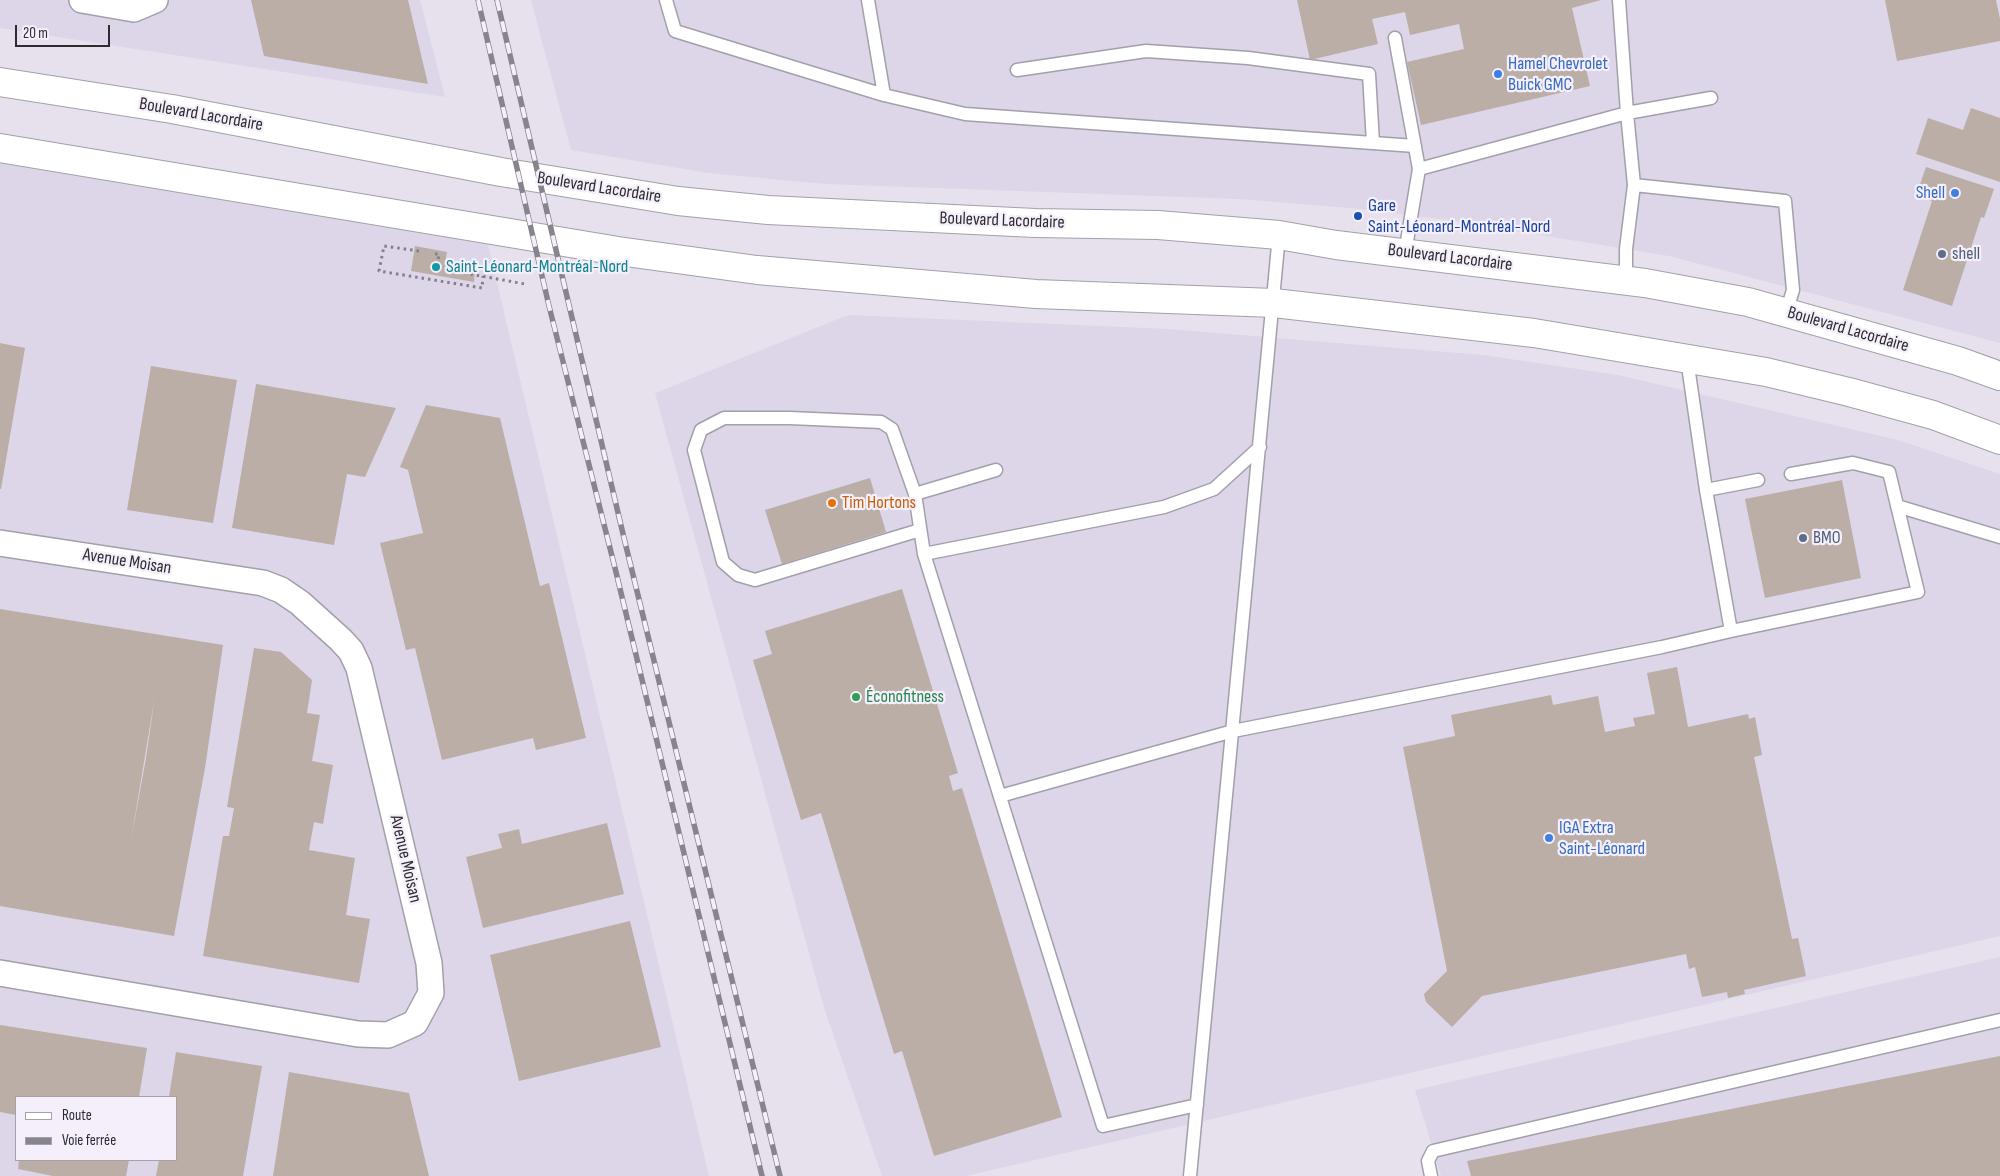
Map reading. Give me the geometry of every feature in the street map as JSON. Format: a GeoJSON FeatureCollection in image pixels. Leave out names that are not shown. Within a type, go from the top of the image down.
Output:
{"type":"FeatureCollection","features":[{"type":"Feature","properties":{"kind":"main road","name":"Boulevard Lacordaire"},"geometry":{"type":"LineString","coordinates":[[0,82],[172,109],[501,172],[678,200],[768,210],[1025,222],[1158,225],[1279,236],[1626,280],[1748,302],[1958,361],[2000,376]]}},
{"type":"Feature","properties":{"kind":"main road"},"geometry":{"type":"LineString","coordinates":[[0,148],[618,251],[757,270],[1036,294],[1274,303],[1534,334],[1766,372],[1932,415],[2000,440]]}},
{"type":"Feature","properties":{"kind":"main road"},"geometry":{"type":"LineString","coordinates":[[1958,361],[2000,365]]}},
{"type":"Feature","properties":{"kind":"street"},"geometry":{"type":"LineString","coordinates":[[82,0],[134,9],[156,0]]}},
{"type":"Feature","properties":{"kind":"street","name":"Avenue Moisan"},"geometry":{"type":"LineString","coordinates":[[0,543],[263,583],[281,590],[300,603],[341,640],[351,651],[359,668],[430,963],[432,993],[415,1023],[388,1035],[358,1034],[0,973]]}},
{"type":"Feature","properties":{"kind":"lane"},"geometry":{"type":"LineString","coordinates":[[666,0],[675,31],[884,95],[965,114],[1415,146]]}},
{"type":"Feature","properties":{"kind":"lane"},"geometry":{"type":"LineString","coordinates":[[868,0],[884,95]]}},
{"type":"Feature","properties":{"kind":"lane"},"geometry":{"type":"LineString","coordinates":[[1619,0],[1634,185],[1626,249],[1626,280]]}},
{"type":"Feature","properties":{"kind":"lane"},"geometry":{"type":"LineString","coordinates":[[1395,38],[1419,169],[1405,253]]}},
{"type":"Feature","properties":{"kind":"lane"},"geometry":{"type":"LineString","coordinates":[[1017,70],[1146,51],[1248,58],[1369,74],[1373,143]]}},
{"type":"Feature","properties":{"kind":"lane"},"geometry":{"type":"LineString","coordinates":[[1419,169],[1627,113],[1711,98]]}},
{"type":"Feature","properties":{"kind":"lane"},"geometry":{"type":"LineString","coordinates":[[1634,185],[1785,201],[1793,290],[1786,313]]}},
{"type":"Feature","properties":{"kind":"lane"},"geometry":{"type":"LineString","coordinates":[[1190,1176],[1279,236]]}},
{"type":"Feature","properties":{"kind":"lane"},"geometry":{"type":"LineString","coordinates":[[1687,359],[1706,490],[1731,631]]}},
{"type":"Feature","properties":{"kind":"lane"},"geometry":{"type":"LineString","coordinates":[[920,530],[755,580],[738,575],[723,562],[694,450],[701,430],[724,418],[790,418],[881,422],[892,428],[915,494],[924,554],[1103,1126],[1197,1105]]}},
{"type":"Feature","properties":{"kind":"lane"},"geometry":{"type":"LineString","coordinates":[[924,554],[1164,507],[1214,489],[1260,448]]}},
{"type":"Feature","properties":{"kind":"lane"},"geometry":{"type":"LineString","coordinates":[[1000,796],[1233,731],[1662,647],[1918,592],[1889,472],[1853,463],[1791,474]]}},
{"type":"Feature","properties":{"kind":"lane"},"geometry":{"type":"LineString","coordinates":[[915,494],[996,470]]}},
{"type":"Feature","properties":{"kind":"lane"},"geometry":{"type":"LineString","coordinates":[[1706,490],[1758,480]]}},
{"type":"Feature","properties":{"kind":"lane"},"geometry":{"type":"LineString","coordinates":[[1897,506],[2000,537]]}},
{"type":"Feature","properties":{"kind":"lane"},"geometry":{"type":"LineString","coordinates":[[1431,1176],[1428,1161],[1433,1151],[2000,1020]]}},
{"type":"Feature","properties":{"kind":"path"},"geometry":{"type":"LineString","coordinates":[[421,251],[384,246],[379,272],[482,288],[484,276]]}},
{"type":"Feature","properties":{"kind":"path"},"geometry":{"type":"LineString","coordinates":[[430,253],[439,254],[437,268],[525,284]]}},
{"type":"Feature","properties":{"kind":"shaded area"},"geometry":{"type":"Polygon","coordinates":[[[0,0],[420,0],[445,97],[0,28],[0,0]]]}},
{"type":"Feature","properties":{"kind":"shaded area"},"geometry":{"type":"Polygon","coordinates":[[[531,0],[2000,0],[2000,343],[1669,256],[1448,220],[1362,209],[1239,199],[825,184],[708,173],[571,150],[531,0]]]}},
{"type":"Feature","properties":{"kind":"shaded area"},"geometry":{"type":"Polygon","coordinates":[[[0,147],[484,228],[709,1176],[0,1176],[0,147]]]}},
{"type":"Feature","properties":{"kind":"shaded area"},"geometry":{"type":"Polygon","coordinates":[[[848,315],[1169,329],[1483,355],[1618,375],[1898,440],[2000,474],[2000,936],[966,1176],[882,1176],[824,1008],[655,393],[848,315]]]}},
{"type":"Feature","properties":{"kind":"shaded area"},"geometry":{"type":"Polygon","coordinates":[[[2000,957],[2000,1176],[1441,1176],[1415,1090],[2000,957]]]}},
{"type":"Feature","properties":{"kind":"building"},"geometry":{"type":"Polygon","coordinates":[[[251,0],[408,0],[428,84],[264,56],[251,0]]]}},
{"type":"Feature","properties":{"kind":"building","name":"Hamel Chevrolet Buick GMC"},"geometry":{"type":"Polygon","coordinates":[[[1297,0],[1601,0],[1572,8],[1590,86],[1421,125],[1407,62],[1464,49],[1459,24],[1410,35],[1405,12],[1372,19],[1378,44],[1310,60],[1297,0]]]}},
{"type":"Feature","properties":{"kind":"building"},"geometry":{"type":"Polygon","coordinates":[[[1885,0],[1996,0],[2000,19],[2000,41],[1897,61],[1885,0]]]}},
{"type":"Feature","properties":{"kind":"building"},"geometry":{"type":"Polygon","coordinates":[[[1971,108],[2000,118],[2000,182],[1916,154],[1928,118],[1963,130],[1971,108]]]}},
{"type":"Feature","properties":{"kind":"building","name":"shell"},"geometry":{"type":"Polygon","coordinates":[[[1926,167],[1994,189],[1984,218],[1981,217],[1952,306],[1903,290],[1932,201],[1916,196],[1926,167]]]}},
{"type":"Feature","properties":{"kind":"building","name":"Saint-Léonard-Montréal-Nord"},"geometry":{"type":"Polygon","coordinates":[[[415,246],[447,252],[445,264],[475,270],[474,282],[411,271],[415,246]]]}},
{"type":"Feature","properties":{"kind":"building"},"geometry":{"type":"Polygon","coordinates":[[[0,343],[25,348],[1,489],[0,489],[0,343]]]}},
{"type":"Feature","properties":{"kind":"building"},"geometry":{"type":"Polygon","coordinates":[[[151,366],[237,380],[213,523],[127,510],[151,366]]]}},
{"type":"Feature","properties":{"kind":"building"},"geometry":{"type":"Polygon","coordinates":[[[256,384],[396,408],[365,477],[347,474],[334,545],[232,528],[256,384]]]}},
{"type":"Feature","properties":{"kind":"building"},"geometry":{"type":"Polygon","coordinates":[[[426,405],[500,418],[540,586],[549,583],[586,738],[536,750],[533,738],[442,760],[415,648],[406,650],[380,543],[423,533],[408,470],[400,467],[426,405]]]}},
{"type":"Feature","properties":{"kind":"building"},"geometry":{"type":"Polygon","coordinates":[[[870,478],[886,532],[782,564],[765,510],[870,478]]]}},
{"type":"Feature","properties":{"kind":"building","name":"BMO"},"geometry":{"type":"Polygon","coordinates":[[[1842,480],[1861,578],[1765,598],[1745,499],[1842,480]]]}},
{"type":"Feature","properties":{"kind":"building"},"geometry":{"type":"Polygon","coordinates":[[[902,589],[958,773],[949,776],[953,791],[962,788],[1062,1117],[934,1156],[902,1051],[894,1054],[821,813],[801,820],[753,660],[772,654],[765,631],[902,589]]]}},
{"type":"Feature","properties":{"kind":"building"},"geometry":{"type":"Polygon","coordinates":[[[0,609],[223,645],[205,768],[174,936],[0,906],[0,609]],[[155,696],[131,840],[146,758],[155,696]]]}},
{"type":"Feature","properties":{"kind":"building"},"geometry":{"type":"Polygon","coordinates":[[[254,648],[281,652],[312,680],[307,713],[320,715],[312,761],[333,765],[323,824],[314,822],[309,850],[355,858],[346,915],[370,919],[359,983],[203,956],[223,836],[229,836],[234,808],[227,807],[254,648]]]}},
{"type":"Feature","properties":{"kind":"building","name":"IGA Extra Saint-Léonard"},"geometry":{"type":"Polygon","coordinates":[[[1677,667],[1688,727],[1748,714],[1749,719],[1755,717],[1762,755],[1754,757],[1792,939],[1798,938],[1806,976],[1744,990],[1745,994],[1728,998],[1727,992],[1702,997],[1695,967],[1689,969],[1686,954],[1482,996],[1452,1027],[1426,1002],[1424,994],[1447,971],[1403,747],[1455,736],[1451,715],[1551,695],[1553,705],[1598,696],[1605,732],[1635,726],[1633,718],[1655,714],[1647,673],[1677,667]]]}},
{"type":"Feature","properties":{"kind":"building"},"geometry":{"type":"Polygon","coordinates":[[[607,823],[624,894],[483,928],[466,857],[502,848],[498,834],[519,829],[522,844],[607,823]]]}},
{"type":"Feature","properties":{"kind":"building"},"geometry":{"type":"Polygon","coordinates":[[[630,921],[661,1047],[519,1081],[490,955],[630,921]]]}},
{"type":"Feature","properties":{"kind":"building"},"geometry":{"type":"Polygon","coordinates":[[[0,1025],[147,1048],[139,1096],[15,1096],[15,1115],[0,1112],[0,1025]]]}},
{"type":"Feature","properties":{"kind":"building"},"geometry":{"type":"Polygon","coordinates":[[[176,1052],[262,1066],[243,1176],[156,1176],[159,1161],[178,1161],[178,1096],[169,1096],[176,1052]]]}},
{"type":"Feature","properties":{"kind":"building"},"geometry":{"type":"Polygon","coordinates":[[[2000,1056],[2000,1176],[1471,1176],[1467,1161],[2000,1056]]]}},
{"type":"Feature","properties":{"kind":"building"},"geometry":{"type":"Polygon","coordinates":[[[289,1072],[409,1093],[429,1176],[273,1176],[289,1072]]]}},
{"type":"Feature","properties":{"kind":"building"},"geometry":{"type":"Polygon","coordinates":[[[19,1161],[129,1161],[126,1176],[53,1176],[18,1169],[19,1161]]]}},
{"type":"Feature","properties":{"kind":"railway"},"geometry":{"type":"LineString","coordinates":[[478,0],[549,306],[615,568],[762,1176]]}},
{"type":"Feature","properties":{"kind":"railway"},"geometry":{"type":"LineString","coordinates":[[497,0],[624,538],[780,1176]]}},
{"type":"Feature","properties":{"kind":"place","name":"Hamel Chevrolet Buick GMC"},"geometry":{"type":"Point","coordinates":[1498,74]}},
{"type":"Feature","properties":{"kind":"place","name":"Shell"},"geometry":{"type":"Point","coordinates":[1955,193]}},
{"type":"Feature","properties":{"kind":"place","name":"Gare Saint-Léonard-Montréal-Nord"},"geometry":{"type":"Point","coordinates":[1358,216]}},
{"type":"Feature","properties":{"kind":"place","name":"shell"},"geometry":{"type":"Point","coordinates":[1942,254]}},
{"type":"Feature","properties":{"kind":"place","name":"Saint-Léonard-Montréal-Nord"},"geometry":{"type":"Point","coordinates":[436,267]}},
{"type":"Feature","properties":{"kind":"place","name":"Tim Hortons"},"geometry":{"type":"Point","coordinates":[832,503]}},
{"type":"Feature","properties":{"kind":"place","name":"BMO"},"geometry":{"type":"Point","coordinates":[1803,538]}},
{"type":"Feature","properties":{"kind":"place","name":"Éconofitness"},"geometry":{"type":"Point","coordinates":[856,697]}},
{"type":"Feature","properties":{"kind":"place","name":"IGA Extra Saint-Léonard"},"geometry":{"type":"Point","coordinates":[1549,838]}}]}
